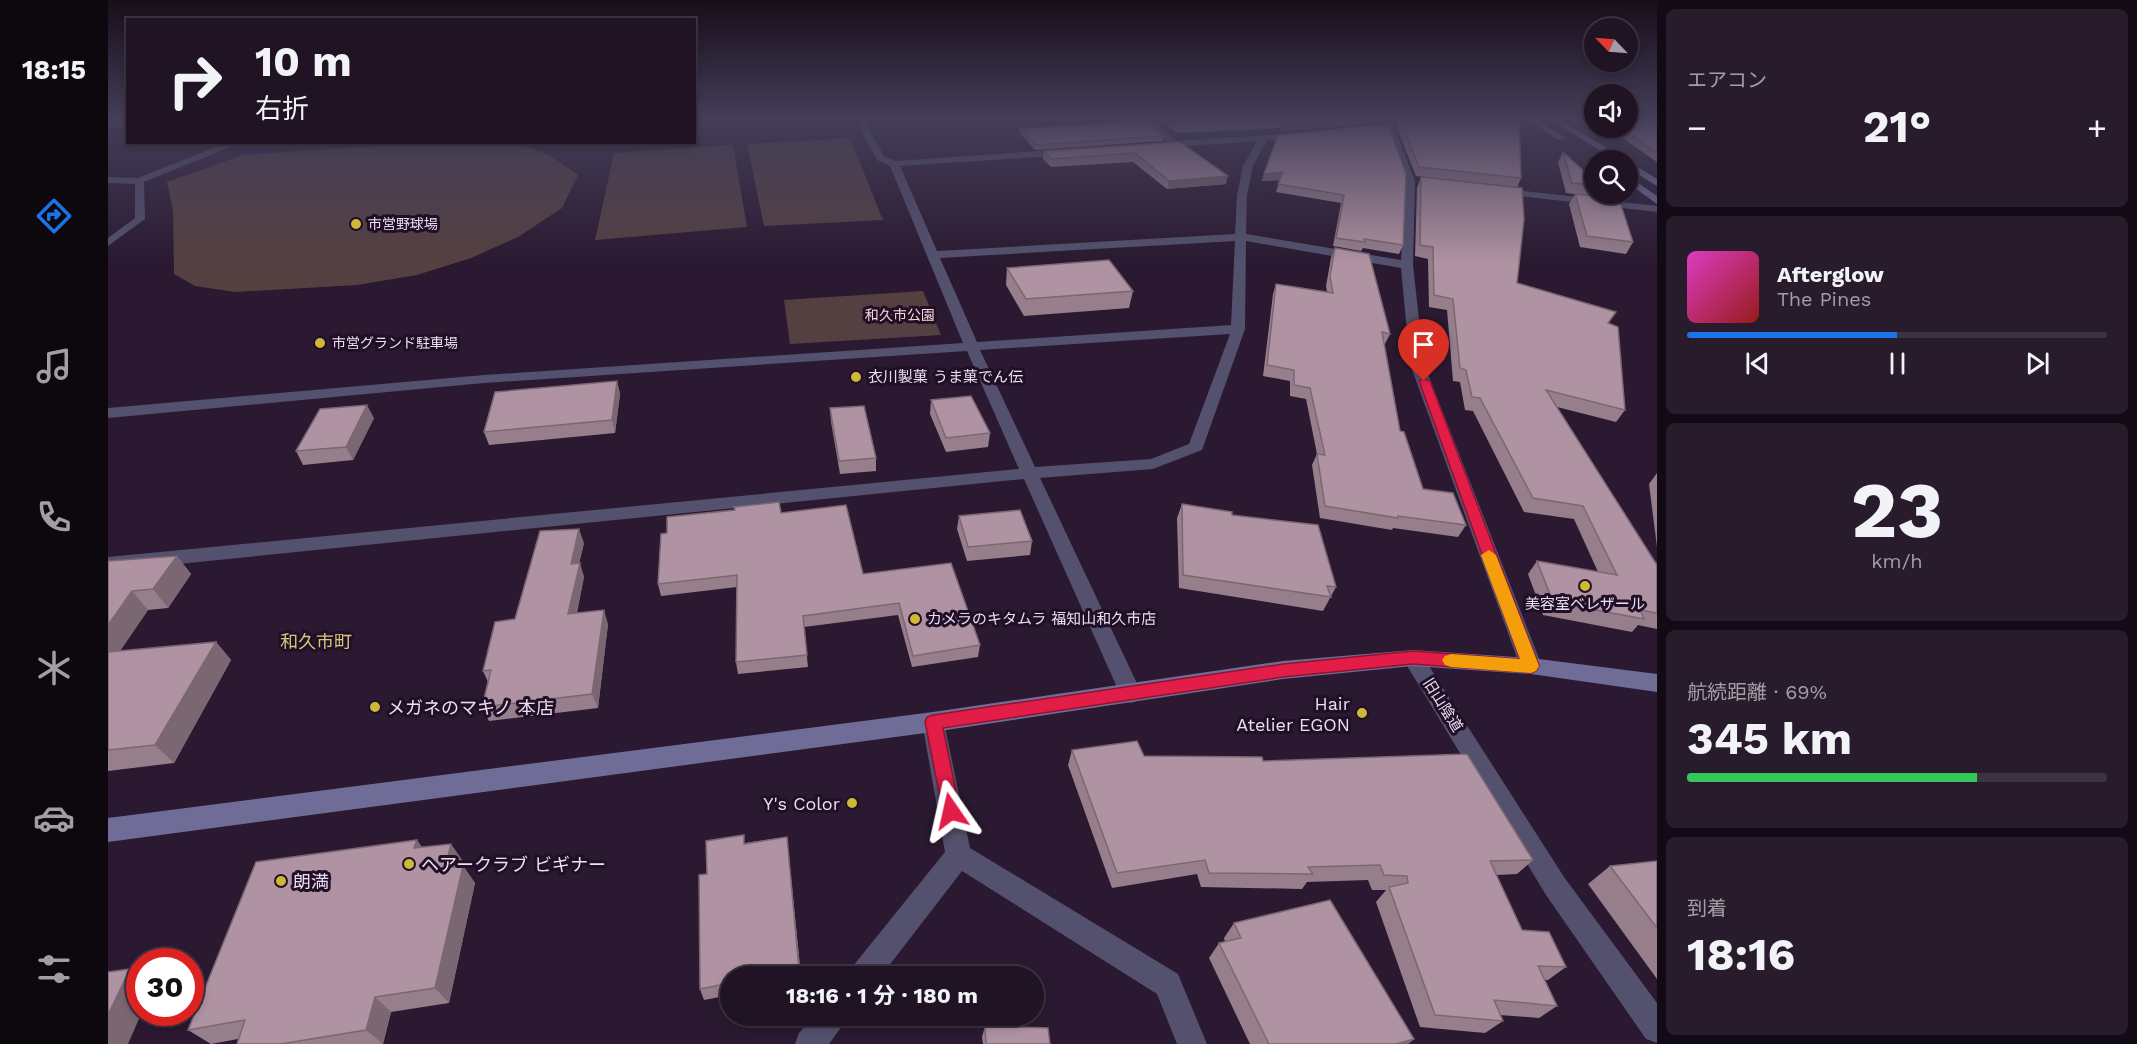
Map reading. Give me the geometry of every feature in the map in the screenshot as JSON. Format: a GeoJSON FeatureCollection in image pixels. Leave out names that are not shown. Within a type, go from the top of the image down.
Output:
{"type":"FeatureCollection","features":[{"type":"Feature","properties":{"kind":"street"},"geometry":{"type":"LineString","coordinates":[[108,180],[139,181],[172,167]]}},
{"type":"Feature","properties":{"kind":"street"},"geometry":{"type":"LineString","coordinates":[[895,167],[971,345],[1131,694]]}},
{"type":"Feature","properties":{"kind":"street"},"geometry":{"type":"LineString","coordinates":[[108,564],[1031,473],[1153,464],[1196,447],[1238,329],[1242,195],[1248,167]]}},
{"type":"Feature","properties":{"kind":"street"},"geometry":{"type":"LineString","coordinates":[[1409,167],[1416,182],[1407,265],[1417,364],[1531,666]]}},
{"type":"Feature","properties":{"kind":"street"},"geometry":{"type":"LineString","coordinates":[[1638,171],[1657,183]]}},
{"type":"Feature","properties":{"kind":"street"},"geometry":{"type":"LineString","coordinates":[[108,243],[141,219],[139,181]]}},
{"type":"Feature","properties":{"kind":"street"},"geometry":{"type":"LineString","coordinates":[[1638,187],[1657,201]]}},
{"type":"Feature","properties":{"kind":"street"},"geometry":{"type":"LineString","coordinates":[[1490,190],[1657,209]]}},
{"type":"Feature","properties":{"kind":"street"},"geometry":{"type":"LineString","coordinates":[[932,255],[1242,237],[1407,265]]}},
{"type":"Feature","properties":{"kind":"street"},"geometry":{"type":"LineString","coordinates":[[108,413],[472,380],[1238,329]]}},
{"type":"Feature","properties":{"kind":"street"},"geometry":{"type":"LineString","coordinates":[[108,830],[933,722],[1283,670],[1413,658]]}},
{"type":"Feature","properties":{"kind":"street","name":"旧山陰道"},"geometry":{"type":"LineString","coordinates":[[1413,658],[1531,666],[1657,683]]}},
{"type":"Feature","properties":{"kind":"street","name":"旧山陰道"},"geometry":{"type":"LineString","coordinates":[[1413,658],[1555,885],[1657,1028]]}},
{"type":"Feature","properties":{"kind":"street"},"geometry":{"type":"LineString","coordinates":[[933,722],[959,855],[1168,984],[1192,1044]]}},
{"type":"Feature","properties":{"kind":"street"},"geometry":{"type":"LineString","coordinates":[[870,966],[959,855]]}},
{"type":"Feature","properties":{"kind":"street"},"geometry":{"type":"LineString","coordinates":[[810,1044],[824,1026]]}},
{"type":"Feature","properties":{"kind":"green space","name":"市営野球場"},"geometry":{"type":"Polygon","coordinates":[[[210,167],[566,167],[578,175],[562,208],[518,237],[471,258],[417,275],[357,285],[235,292],[195,286],[174,274],[173,211],[167,182],[210,167]]]}},
{"type":"Feature","properties":{"kind":"green space"},"geometry":{"type":"Polygon","coordinates":[[[611,167],[737,167],[747,227],[595,240],[611,167]]]}},
{"type":"Feature","properties":{"kind":"green space"},"geometry":{"type":"Polygon","coordinates":[[[752,167],[862,167],[883,220],[764,226],[752,167]]]}},
{"type":"Feature","properties":{"kind":"green space","name":"和久市公園"},"geometry":{"type":"Polygon","coordinates":[[[923,291],[941,335],[790,344],[784,300],[923,291]]]}},
{"type":"Feature","properties":{"kind":"building"},"geometry":{"type":"Polygon","coordinates":[[[1152,167],[1215,167],[1228,176],[1169,181],[1152,167]]]}},
{"type":"Feature","properties":{"kind":"building"},"geometry":{"type":"Polygon","coordinates":[[[1267,167],[1403,167],[1406,174],[1403,245],[1364,239],[1365,242],[1336,238],[1344,195],[1278,184],[1283,172],[1264,174],[1267,167]]]}},
{"type":"Feature","properties":{"kind":"building"},"geometry":{"type":"Polygon","coordinates":[[[1419,167],[1521,167],[1521,178],[1419,167]]]}},
{"type":"Feature","properties":{"kind":"building"},"geometry":{"type":"Polygon","coordinates":[[[1567,167],[1579,167],[1584,171],[1584,184],[1572,183],[1567,167]]]}},
{"type":"Feature","properties":{"kind":"building"},"geometry":{"type":"Polygon","coordinates":[[[1421,177],[1522,188],[1524,219],[1517,283],[1616,312],[1608,323],[1618,327],[1625,410],[1546,390],[1657,565],[1657,613],[1640,610],[1644,619],[1553,602],[1537,561],[1617,575],[1583,506],[1533,498],[1480,398],[1472,397],[1466,370],[1460,368],[1453,299],[1434,295],[1433,247],[1420,245],[1421,177]]]}},
{"type":"Feature","properties":{"kind":"building"},"geometry":{"type":"Polygon","coordinates":[[[1575,194],[1584,195],[1584,204],[1621,204],[1633,242],[1587,236],[1575,194]]]}},
{"type":"Feature","properties":{"kind":"building"},"geometry":{"type":"Polygon","coordinates":[[[1335,248],[1369,254],[1390,334],[1382,332],[1400,431],[1404,432],[1423,489],[1453,493],[1466,525],[1398,516],[1398,518],[1325,506],[1317,454],[1325,455],[1310,388],[1294,385],[1294,370],[1267,365],[1276,284],[1333,293],[1330,276],[1335,248]]]}},
{"type":"Feature","properties":{"kind":"building"},"geometry":{"type":"Polygon","coordinates":[[[1109,260],[1133,291],[1026,299],[1007,268],[1109,260]]]}},
{"type":"Feature","properties":{"kind":"building"},"geometry":{"type":"Polygon","coordinates":[[[617,381],[612,420],[484,432],[495,392],[617,381]]]}},
{"type":"Feature","properties":{"kind":"building"},"geometry":{"type":"Polygon","coordinates":[[[971,396],[990,433],[946,438],[931,400],[971,396]]]}},
{"type":"Feature","properties":{"kind":"building"},"geometry":{"type":"Polygon","coordinates":[[[367,405],[346,447],[296,451],[320,409],[367,405]]]}},
{"type":"Feature","properties":{"kind":"building"},"geometry":{"type":"Polygon","coordinates":[[[864,406],[876,458],[839,461],[830,408],[864,406]]]}},
{"type":"Feature","properties":{"kind":"building"},"geometry":{"type":"Polygon","coordinates":[[[779,502],[781,513],[846,505],[863,574],[951,563],[980,645],[913,656],[899,603],[803,616],[807,655],[736,662],[737,575],[658,584],[661,534],[667,533],[667,517],[735,510],[734,507],[779,502]]]}},
{"type":"Feature","properties":{"kind":"building"},"geometry":{"type":"Polygon","coordinates":[[[1182,504],[1232,512],[1232,515],[1318,525],[1336,587],[1327,586],[1331,597],[1183,575],[1182,504]]]}},
{"type":"Feature","properties":{"kind":"building"},"geometry":{"type":"Polygon","coordinates":[[[1020,510],[1032,541],[968,547],[959,516],[1020,510]]]}},
{"type":"Feature","properties":{"kind":"building"},"geometry":{"type":"Polygon","coordinates":[[[579,529],[571,564],[580,563],[568,614],[604,610],[592,694],[482,707],[491,670],[483,671],[495,622],[515,619],[540,531],[579,529]]]}},
{"type":"Feature","properties":{"kind":"building"},"geometry":{"type":"Polygon","coordinates":[[[177,556],[153,589],[132,591],[108,625],[108,561],[177,556]]]}},
{"type":"Feature","properties":{"kind":"building"},"geometry":{"type":"Polygon","coordinates":[[[216,642],[155,745],[108,750],[108,652],[216,642]]]}},
{"type":"Feature","properties":{"kind":"building"},"geometry":{"type":"Polygon","coordinates":[[[1137,741],[1144,756],[1262,757],[1263,761],[1467,754],[1533,860],[1490,861],[1522,930],[1549,932],[1566,967],[1538,966],[1557,1006],[1494,1000],[1503,1021],[1435,1015],[1389,887],[1408,883],[1407,876],[1384,875],[1380,865],[1308,867],[1313,874],[1209,873],[1205,860],[1117,873],[1072,750],[1137,741]]]}},
{"type":"Feature","properties":{"kind":"building"},"geometry":{"type":"Polygon","coordinates":[[[744,835],[744,844],[787,837],[799,966],[720,966],[720,985],[700,989],[699,875],[707,874],[706,841],[744,835]]]}},
{"type":"Feature","properties":{"kind":"building"},"geometry":{"type":"Polygon","coordinates":[[[417,840],[414,848],[451,844],[445,868],[463,866],[435,988],[375,997],[366,1030],[280,1044],[237,1044],[245,1020],[188,1030],[190,1026],[204,1026],[204,990],[256,862],[417,840]]]}},
{"type":"Feature","properties":{"kind":"building"},"geometry":{"type":"Polygon","coordinates":[[[1657,861],[1657,928],[1610,866],[1657,861]]]}},
{"type":"Feature","properties":{"kind":"building"},"geometry":{"type":"Polygon","coordinates":[[[1330,900],[1414,1039],[1396,1044],[1269,1044],[1219,943],[1241,938],[1234,923],[1330,900]]]}},
{"type":"Feature","properties":{"kind":"building"},"geometry":{"type":"Polygon","coordinates":[[[126,970],[126,977],[108,1015],[108,972],[126,970]]]}},
{"type":"Feature","properties":{"kind":"building"},"geometry":{"type":"Polygon","coordinates":[[[985,1026],[1048,1028],[1050,1044],[986,1044],[985,1026]]]}},
{"type":"Feature","properties":{"kind":"slow traffic"},"geometry":{"type":"LineString","coordinates":[[1451,660],[1531,666],[1489,555]]}},
{"type":"Feature","properties":{"kind":"place","name":"市営野球場"},"geometry":{"type":"Point","coordinates":[356,224]}},
{"type":"Feature","properties":{"kind":"place","name":"市営グランド駐車場"},"geometry":{"type":"Point","coordinates":[320,343]}},
{"type":"Feature","properties":{"kind":"place","name":"衣川製菓 うま菓でん伝"},"geometry":{"type":"Point","coordinates":[856,377]}},
{"type":"Feature","properties":{"kind":"place","name":"美容室ベレザール"},"geometry":{"type":"Point","coordinates":[1585,586]}},
{"type":"Feature","properties":{"kind":"place","name":"カメラのキタムラ 福知山和久市店"},"geometry":{"type":"Point","coordinates":[915,619]}},
{"type":"Feature","properties":{"kind":"place","name":"メガネのマキノ 本店"},"geometry":{"type":"Point","coordinates":[375,707]}},
{"type":"Feature","properties":{"kind":"place","name":"Hair Atelier EGON"},"geometry":{"type":"Point","coordinates":[1362,713]}},
{"type":"Feature","properties":{"kind":"place","name":"Y's Color"},"geometry":{"type":"Point","coordinates":[852,803]}},
{"type":"Feature","properties":{"kind":"place","name":"ヘアークラブ ビギナー"},"geometry":{"type":"Point","coordinates":[409,864]}},
{"type":"Feature","properties":{"kind":"place","name":"朗満"},"geometry":{"type":"Point","coordinates":[281,881]}},
{"type":"Feature","properties":{"kind":"district","name":"和久市町"},"geometry":{"type":"Point","coordinates":[316,641]}},
{"type":"Feature","properties":{"kind":"route"},"geometry":{"type":"LineString","coordinates":[[951,811],[933,722],[1283,670],[1413,658],[1531,666],[1424,381]]}}]}
